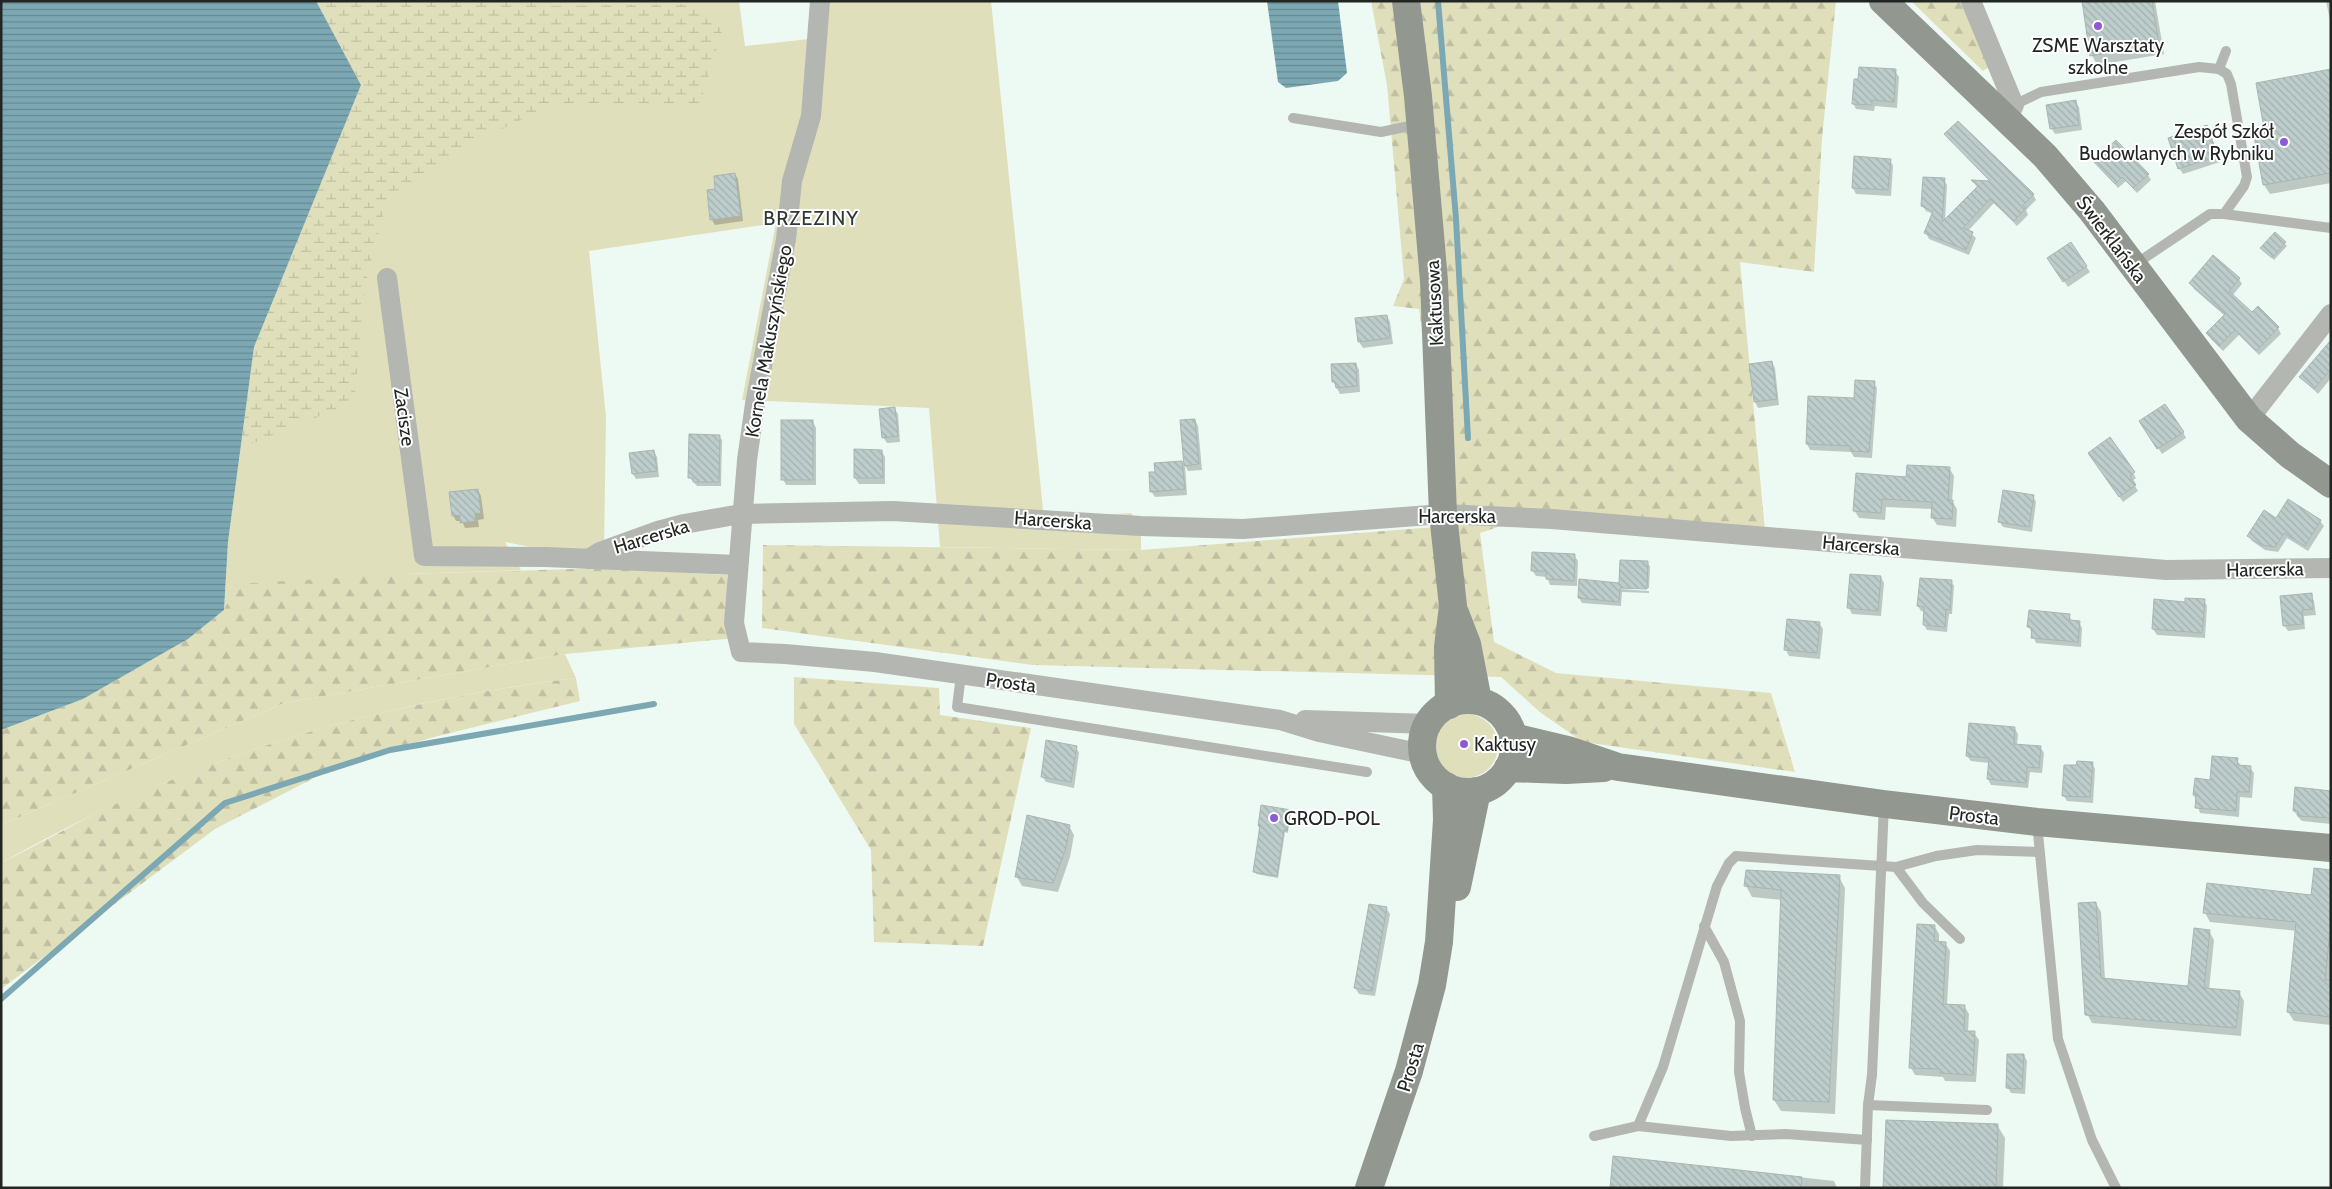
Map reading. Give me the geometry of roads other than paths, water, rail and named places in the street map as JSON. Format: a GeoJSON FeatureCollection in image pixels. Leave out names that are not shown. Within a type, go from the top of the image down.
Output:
{"type":"FeatureCollection","features":[{"type":"Feature","properties":{"kind":"main road","name":"Kaktusowa"},"geometry":{"type":"LineString","coordinates":[[1406,1],[1420,124],[1434,281],[1443,514],[1453,606],[1448,647],[1449,705]]}},
{"type":"Feature","properties":{"kind":"main road","name":"Świerklańska"},"geometry":{"type":"LineString","coordinates":[[1883,1],[2010,112],[2092,211],[2249,418],[2290,455],[2331,484]]}},
{"type":"Feature","properties":{"kind":"main road","name":"Kaktusowa"},"geometry":{"type":"LineString","coordinates":[[1453,606],[1467,644],[1478,701]]}},
{"type":"Feature","properties":{"kind":"main road"},"geometry":{"type":"LineString","coordinates":[[1463,701],[1478,701],[1492,707],[1503,716],[1513,737],[1514,753],[1508,768],[1492,785],[1476,791],[1461,791],[1446,786],[1431,773],[1423,754],[1423,738],[1428,724],[1437,713],[1449,705],[1463,701]]}},
{"type":"Feature","properties":{"kind":"main road","name":"Prosta"},"geometry":{"type":"LineString","coordinates":[[1513,737],[1567,760],[1884,804],[2037,822],[2331,848]]}},
{"type":"Feature","properties":{"kind":"main road","name":"Prosta"},"geometry":{"type":"LineString","coordinates":[[1508,768],[1567,760]]}},
{"type":"Feature","properties":{"kind":"main road","name":"Prosta"},"geometry":{"type":"LineString","coordinates":[[1446,786],[1447,901]]}},
{"type":"Feature","properties":{"kind":"main road","name":"Prosta"},"geometry":{"type":"LineString","coordinates":[[1369,1188],[1416,1048],[1432,984],[1447,901],[1476,791]]}},
{"type":"Feature","properties":{"kind":"street","name":"Kornela Makuszyńskiego"},"geometry":{"type":"LineString","coordinates":[[741,652],[734,623],[741,514],[755,404],[786,240],[792,181],[811,116],[820,1]]}},
{"type":"Feature","properties":{"kind":"street"},"geometry":{"type":"LineString","coordinates":[[1971,1],[2010,112]]}},
{"type":"Feature","properties":{"kind":"street","name":"Zacisze"},"geometry":{"type":"LineString","coordinates":[[387,278],[424,556]]}},
{"type":"Feature","properties":{"kind":"street"},"geometry":{"type":"LineString","coordinates":[[2249,418],[2331,314]]}},
{"type":"Feature","properties":{"kind":"street","name":"Harcerska"},"geometry":{"type":"LineString","coordinates":[[589,559],[600,552],[658,531],[684,524],[741,514],[893,511],[1141,526],[1242,529],[1443,514],[1562,520],[2166,570],[2331,568]]}},
{"type":"Feature","properties":{"kind":"street","name":"Harcerska"},"geometry":{"type":"LineString","coordinates":[[424,556],[589,559],[738,565]]}},
{"type":"Feature","properties":{"kind":"street","name":"Prosta"},"geometry":{"type":"LineString","coordinates":[[741,652],[844,659],[1280,720],[1319,732],[1423,754]]}},
{"type":"Feature","properties":{"kind":"street","name":"Prosta"},"geometry":{"type":"LineString","coordinates":[[1280,720],[1321,719],[1428,724]]}},
{"type":"Feature","properties":{"kind":"lane"},"geometry":{"type":"LineString","coordinates":[[2219,69],[2226,50]]}},
{"type":"Feature","properties":{"kind":"lane"},"geometry":{"type":"LineString","coordinates":[[2010,112],[2042,92],[2199,67],[2219,69],[2226,74],[2231,84],[2247,177],[2244,186],[2224,214]]}},
{"type":"Feature","properties":{"kind":"lane"},"geometry":{"type":"LineString","coordinates":[[1293,118],[1381,132],[1420,124]]}},
{"type":"Feature","properties":{"kind":"lane"},"geometry":{"type":"LineString","coordinates":[[2133,266],[2203,217],[2224,214],[2331,228]]}},
{"type":"Feature","properties":{"kind":"lane"},"geometry":{"type":"LineString","coordinates":[[961,675],[957,707],[1367,772]]}},
{"type":"Feature","properties":{"kind":"lane"},"geometry":{"type":"LineString","coordinates":[[1865,1188],[1884,804]]}},
{"type":"Feature","properties":{"kind":"lane"},"geometry":{"type":"LineString","coordinates":[[2037,822],[2058,1038],[2092,1140],[2116,1188]]}},
{"type":"Feature","properties":{"kind":"lane"},"geometry":{"type":"LineString","coordinates":[[1638,1126],[1663,1067],[1717,886],[1729,863],[1736,856],[1896,866],[1936,856],[1977,850],[2040,852]]}},
{"type":"Feature","properties":{"kind":"lane"},"geometry":{"type":"LineString","coordinates":[[1896,866],[1923,903],[1960,939]]}},
{"type":"Feature","properties":{"kind":"lane"},"geometry":{"type":"LineString","coordinates":[[1704,926],[1724,962],[1740,1021],[1739,1072],[1744,1108],[1752,1136]]}},
{"type":"Feature","properties":{"kind":"lane"},"geometry":{"type":"LineString","coordinates":[[1868,1105],[1987,1110]]}},
{"type":"Feature","properties":{"kind":"lane"},"geometry":{"type":"LineString","coordinates":[[1594,1136],[1638,1126],[1731,1136],[1786,1134],[1867,1140]]}},
{"type":"Feature","properties":{"kind":"water"},"geometry":{"type":"Polygon","coordinates":[[[1,1],[316,1],[361,85],[254,347],[228,542],[224,610],[188,639],[83,699],[1,730],[1,1]]]}},
{"type":"Feature","properties":{"kind":"water"},"geometry":{"type":"Polygon","coordinates":[[[1267,1],[1338,1],[1347,73],[1338,81],[1286,88],[1278,82],[1267,1]]]}},
{"type":"Feature","properties":{"kind":"waterway"},"geometry":{"type":"LineString","coordinates":[[1438,1],[1456,219],[1468,438]]}},
{"type":"Feature","properties":{"kind":"waterway"},"geometry":{"type":"LineString","coordinates":[[1,999],[225,803],[390,750],[654,704]]}},
{"type":"Feature","properties":{"kind":"place","name":"ZSME Warsztaty szkolne"},"geometry":{"type":"Point","coordinates":[2098,26]}},
{"type":"Feature","properties":{"kind":"place","name":"Zespół Szkół Budowlanych w Rybniku"},"geometry":{"type":"Point","coordinates":[2284,142]}},
{"type":"Feature","properties":{"kind":"place","name":"Kaktusy"},"geometry":{"type":"Point","coordinates":[1464,744]}},
{"type":"Feature","properties":{"kind":"place","name":"GROD-POL"},"geometry":{"type":"Point","coordinates":[1274,818]}},
{"type":"Feature","properties":{"kind":"district","name":"BRZEZINY"},"geometry":{"type":"Point","coordinates":[811,218]}}]}
